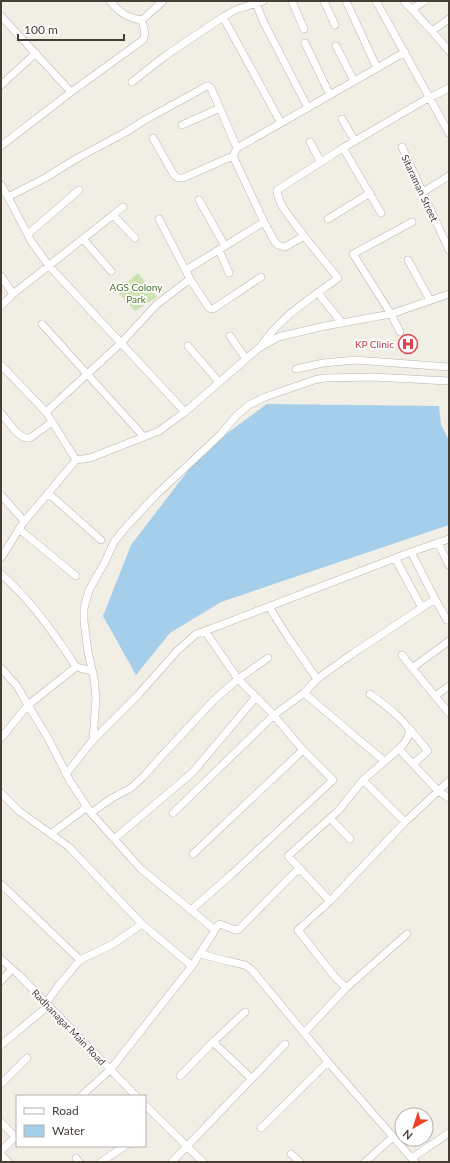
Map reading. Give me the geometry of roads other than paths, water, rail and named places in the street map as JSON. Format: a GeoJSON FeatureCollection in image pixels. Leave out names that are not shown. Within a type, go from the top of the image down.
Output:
{"type":"FeatureCollection","features":[{"type":"Feature","properties":{"kind":"street"},"geometry":{"type":"LineString","coordinates":[[110,1],[119,12],[133,19],[142,20],[163,1]]}},
{"type":"Feature","properties":{"kind":"street"},"geometry":{"type":"LineString","coordinates":[[292,1],[304,29]]}},
{"type":"Feature","properties":{"kind":"street"},"geometry":{"type":"LineString","coordinates":[[324,1],[335,25]]}},
{"type":"Feature","properties":{"kind":"street"},"geometry":{"type":"LineString","coordinates":[[346,1],[378,68]]}},
{"type":"Feature","properties":{"kind":"street"},"geometry":{"type":"LineString","coordinates":[[376,1],[449,132]]}},
{"type":"Feature","properties":{"kind":"street"},"geometry":{"type":"LineString","coordinates":[[404,1],[449,51]]}},
{"type":"Feature","properties":{"kind":"street"},"geometry":{"type":"LineString","coordinates":[[412,10],[425,1]]}},
{"type":"Feature","properties":{"kind":"street"},"geometry":{"type":"LineString","coordinates":[[132,82],[164,56],[223,16],[235,10],[259,2],[264,21],[308,108]]}},
{"type":"Feature","properties":{"kind":"street"},"geometry":{"type":"LineString","coordinates":[[1,16],[70,92]]}},
{"type":"Feature","properties":{"kind":"street"},"geometry":{"type":"LineString","coordinates":[[223,16],[281,123]]}},
{"type":"Feature","properties":{"kind":"street"},"geometry":{"type":"LineString","coordinates":[[432,31],[449,19]]}},
{"type":"Feature","properties":{"kind":"street"},"geometry":{"type":"LineString","coordinates":[[1,146],[70,92],[143,40],[146,34],[142,20]]}},
{"type":"Feature","properties":{"kind":"street"},"geometry":{"type":"LineString","coordinates":[[305,43],[330,95]]}},
{"type":"Feature","properties":{"kind":"street"},"geometry":{"type":"LineString","coordinates":[[336,46],[354,81]]}},
{"type":"Feature","properties":{"kind":"street"},"geometry":{"type":"LineString","coordinates":[[153,138],[174,175],[178,178],[183,178],[233,156],[237,148],[405,52]]}},
{"type":"Feature","properties":{"kind":"street"},"geometry":{"type":"LineString","coordinates":[[1,85],[36,53]]}},
{"type":"Feature","properties":{"kind":"street"},"geometry":{"type":"LineString","coordinates":[[8,197],[45,178],[74,160],[207,86],[211,88],[237,148]]}},
{"type":"Feature","properties":{"kind":"street"},"geometry":{"type":"LineString","coordinates":[[259,348],[268,334],[281,321],[338,278],[304,236],[281,204],[277,195],[277,190],[354,141],[430,97],[449,88]]}},
{"type":"Feature","properties":{"kind":"street"},"geometry":{"type":"LineString","coordinates":[[182,125],[220,108]]}},
{"type":"Feature","properties":{"kind":"street"},"geometry":{"type":"LineString","coordinates":[[342,119],[354,141]]}},
{"type":"Feature","properties":{"kind":"street"},"geometry":{"type":"LineString","coordinates":[[310,142],[321,162]]}},
{"type":"Feature","properties":{"kind":"street"},"geometry":{"type":"LineString","coordinates":[[343,148],[382,213]]}},
{"type":"Feature","properties":{"kind":"street","name":"Sitaraman Street"},"geometry":{"type":"LineString","coordinates":[[402,148],[449,250]]}},
{"type":"Feature","properties":{"kind":"street"},"geometry":{"type":"LineString","coordinates":[[233,156],[275,242],[282,247],[285,247],[304,236]]}},
{"type":"Feature","properties":{"kind":"street"},"geometry":{"type":"LineString","coordinates":[[423,192],[449,176]]}},
{"type":"Feature","properties":{"kind":"street"},"geometry":{"type":"LineString","coordinates":[[1,185],[28,234],[49,266],[185,412]]}},
{"type":"Feature","properties":{"kind":"street"},"geometry":{"type":"LineString","coordinates":[[28,234],[79,190]]}},
{"type":"Feature","properties":{"kind":"street"},"geometry":{"type":"LineString","coordinates":[[328,220],[370,193]]}},
{"type":"Feature","properties":{"kind":"street"},"geometry":{"type":"LineString","coordinates":[[199,200],[222,248],[229,273]]}},
{"type":"Feature","properties":{"kind":"street"},"geometry":{"type":"LineString","coordinates":[[1,306],[13,294],[123,207]]}},
{"type":"Feature","properties":{"kind":"street"},"geometry":{"type":"LineString","coordinates":[[113,215],[134,238]]}},
{"type":"Feature","properties":{"kind":"street"},"geometry":{"type":"LineString","coordinates":[[159,219],[190,279],[209,308],[213,309],[261,277]]}},
{"type":"Feature","properties":{"kind":"street"},"geometry":{"type":"LineString","coordinates":[[186,270],[264,222]]}},
{"type":"Feature","properties":{"kind":"street"},"geometry":{"type":"LineString","coordinates":[[400,332],[391,314],[353,254],[412,222]]}},
{"type":"Feature","properties":{"kind":"street"},"geometry":{"type":"LineString","coordinates":[[83,239],[111,271]]}},
{"type":"Feature","properties":{"kind":"street"},"geometry":{"type":"LineString","coordinates":[[408,260],[430,300]]}},
{"type":"Feature","properties":{"kind":"street"},"geometry":{"type":"LineString","coordinates":[[1,276],[13,294]]}},
{"type":"Feature","properties":{"kind":"street"},"geometry":{"type":"LineString","coordinates":[[46,412],[121,343],[156,305],[190,279]]}},
{"type":"Feature","properties":{"kind":"street"},"geometry":{"type":"LineString","coordinates":[[318,292],[342,323]]}},
{"type":"Feature","properties":{"kind":"street"},"geometry":{"type":"LineString","coordinates":[[1,558],[24,521],[76,460],[90,458],[159,431],[185,412],[259,348],[278,337],[391,314],[449,294]]}},
{"type":"Feature","properties":{"kind":"street"},"geometry":{"type":"LineString","coordinates":[[42,324],[144,437]]}},
{"type":"Feature","properties":{"kind":"street"},"geometry":{"type":"LineString","coordinates":[[230,336],[246,358]]}},
{"type":"Feature","properties":{"kind":"street"},"geometry":{"type":"LineString","coordinates":[[188,346],[219,382]]}},
{"type":"Feature","properties":{"kind":"street"},"geometry":{"type":"LineString","coordinates":[[296,369],[323,362],[355,360],[449,367]]}},
{"type":"Feature","properties":{"kind":"street"},"geometry":{"type":"LineString","coordinates":[[1,365],[46,412],[76,460]]}},
{"type":"Feature","properties":{"kind":"street"},"geometry":{"type":"LineString","coordinates":[[93,740],[96,698],[84,620],[84,608],[89,590],[105,562],[114,542],[157,494],[220,435],[237,416],[245,409],[265,397],[324,378],[373,377],[449,381]]}},
{"type":"Feature","properties":{"kind":"street"},"geometry":{"type":"LineString","coordinates":[[1,413],[23,437],[27,438],[30,438],[52,422]]}},
{"type":"Feature","properties":{"kind":"street"},"geometry":{"type":"LineString","coordinates":[[48,493],[101,540]]}},
{"type":"Feature","properties":{"kind":"street"},"geometry":{"type":"LineString","coordinates":[[1,496],[24,521]]}},
{"type":"Feature","properties":{"kind":"street"},"geometry":{"type":"LineString","coordinates":[[19,529],[76,576]]}},
{"type":"Feature","properties":{"kind":"street"},"geometry":{"type":"LineString","coordinates":[[66,774],[93,740],[138,695],[177,650],[196,634],[449,539]]}},
{"type":"Feature","properties":{"kind":"street"},"geometry":{"type":"LineString","coordinates":[[438,543],[449,565]]}},
{"type":"Feature","properties":{"kind":"street"},"geometry":{"type":"LineString","coordinates":[[411,552],[447,620]]}},
{"type":"Feature","properties":{"kind":"street"},"geometry":{"type":"LineString","coordinates":[[395,558],[422,608]]}},
{"type":"Feature","properties":{"kind":"street"},"geometry":{"type":"LineString","coordinates":[[1,574],[15,586],[31,604],[76,667],[92,671]]}},
{"type":"Feature","properties":{"kind":"street"},"geometry":{"type":"LineString","coordinates":[[173,813],[274,715],[304,693],[317,679],[435,599]]}},
{"type":"Feature","properties":{"kind":"street"},"geometry":{"type":"LineString","coordinates":[[269,607],[288,638],[317,679]]}},
{"type":"Feature","properties":{"kind":"street"},"geometry":{"type":"LineString","coordinates":[[191,910],[333,780],[303,750],[274,715],[238,679],[205,631]]}},
{"type":"Feature","properties":{"kind":"street"},"geometry":{"type":"LineString","coordinates":[[412,668],[449,640]]}},
{"type":"Feature","properties":{"kind":"street"},"geometry":{"type":"LineString","coordinates":[[402,655],[449,713]]}},
{"type":"Feature","properties":{"kind":"street"},"geometry":{"type":"LineString","coordinates":[[52,833],[89,810],[131,788],[213,700],[238,679],[268,658]]}},
{"type":"Feature","properties":{"kind":"street"},"geometry":{"type":"LineString","coordinates":[[1,738],[28,705],[76,667]]}},
{"type":"Feature","properties":{"kind":"street"},"geometry":{"type":"LineString","coordinates":[[1,668],[17,686],[48,738],[66,774],[89,810],[141,869],[215,930]]}},
{"type":"Feature","properties":{"kind":"street"},"geometry":{"type":"LineString","coordinates":[[435,696],[449,686]]}},
{"type":"Feature","properties":{"kind":"street"},"geometry":{"type":"LineString","coordinates":[[304,693],[384,761]]}},
{"type":"Feature","properties":{"kind":"street"},"geometry":{"type":"LineString","coordinates":[[370,694],[401,719],[428,751],[413,764]]}},
{"type":"Feature","properties":{"kind":"street"},"geometry":{"type":"LineString","coordinates":[[114,839],[192,773],[256,697]]}},
{"type":"Feature","properties":{"kind":"street"},"geometry":{"type":"LineString","coordinates":[[330,901],[289,858],[289,854],[338,811],[363,780],[400,749],[409,733],[408,728]]}},
{"type":"Feature","properties":{"kind":"street"},"geometry":{"type":"LineString","coordinates":[[400,749],[438,791],[449,798]]}},
{"type":"Feature","properties":{"kind":"street"},"geometry":{"type":"LineString","coordinates":[[193,854],[303,750]]}},
{"type":"Feature","properties":{"kind":"street"},"geometry":{"type":"LineString","coordinates":[[363,780],[405,822]]}},
{"type":"Feature","properties":{"kind":"street"},"geometry":{"type":"LineString","coordinates":[[346,988],[334,976],[298,930],[330,901],[405,822],[449,782]]}},
{"type":"Feature","properties":{"kind":"street"},"geometry":{"type":"LineString","coordinates":[[1,793],[19,811],[52,833],[70,848],[142,924],[192,966]]}},
{"type":"Feature","properties":{"kind":"street"},"geometry":{"type":"LineString","coordinates":[[330,818],[350,839]]}},
{"type":"Feature","properties":{"kind":"street"},"geometry":{"type":"LineString","coordinates":[[82,1095],[110,1070],[201,954],[218,925],[220,924],[235,930],[239,929],[299,868]]}},
{"type":"Feature","properties":{"kind":"street"},"geometry":{"type":"LineString","coordinates":[[1,884],[80,960]]}},
{"type":"Feature","properties":{"kind":"street"},"geometry":{"type":"LineString","coordinates":[[1,1045],[47,1004],[59,985],[80,960],[113,944],[142,924]]}},
{"type":"Feature","properties":{"kind":"street"},"geometry":{"type":"LineString","coordinates":[[304,1033],[346,988],[407,934]]}},
{"type":"Feature","properties":{"kind":"street"},"geometry":{"type":"LineString","coordinates":[[201,954],[245,965],[252,970],[328,1062],[414,1160],[449,1134]]}},
{"type":"Feature","properties":{"kind":"street","name":"Radhanagar Main Road"},"geometry":{"type":"LineString","coordinates":[[1,959],[135,1095]]}},
{"type":"Feature","properties":{"kind":"street"},"geometry":{"type":"LineString","coordinates":[[1,981],[12,969]]}},
{"type":"Feature","properties":{"kind":"street"},"geometry":{"type":"LineString","coordinates":[[180,1076],[245,1012]]}},
{"type":"Feature","properties":{"kind":"street"},"geometry":{"type":"LineString","coordinates":[[213,1042],[251,1078]]}},
{"type":"Feature","properties":{"kind":"street"},"geometry":{"type":"LineString","coordinates":[[172,1162],[285,1044]]}},
{"type":"Feature","properties":{"kind":"street"},"geometry":{"type":"LineString","coordinates":[[1,1084],[27,1058]]}},
{"type":"Feature","properties":{"kind":"street"},"geometry":{"type":"LineString","coordinates":[[261,1128],[328,1062]]}},
{"type":"Feature","properties":{"kind":"street"},"geometry":{"type":"LineString","coordinates":[[146,1105],[203,1162]]}},
{"type":"Feature","properties":{"kind":"street"},"geometry":{"type":"LineString","coordinates":[[1,1122],[16,1136],[1,1151]]}},
{"type":"Feature","properties":{"kind":"street"},"geometry":{"type":"LineString","coordinates":[[366,1162],[393,1137]]}},
{"type":"Feature","properties":{"kind":"street"},"geometry":{"type":"LineString","coordinates":[[102,1162],[124,1147]]}},
{"type":"Feature","properties":{"kind":"street"},"geometry":{"type":"LineString","coordinates":[[1,1154],[8,1162]]}},
{"type":"Feature","properties":{"kind":"street"},"geometry":{"type":"LineString","coordinates":[[291,1154],[300,1162]]}},
{"type":"Feature","properties":{"kind":"water"},"geometry":{"type":"Polygon","coordinates":[[[267,404],[439,406],[441,425],[449,440],[449,525],[221,602],[170,633],[136,675],[103,616],[131,545],[203,451],[267,404]]]}},
{"type":"Feature","properties":{"kind":"place","name":"KP Clinic"},"geometry":{"type":"Point","coordinates":[408,344]}},
{"type":"Feature","properties":{"kind":"park label","name":"AGS Colony Park"},"geometry":{"type":"Point","coordinates":[136,292]}}]}
